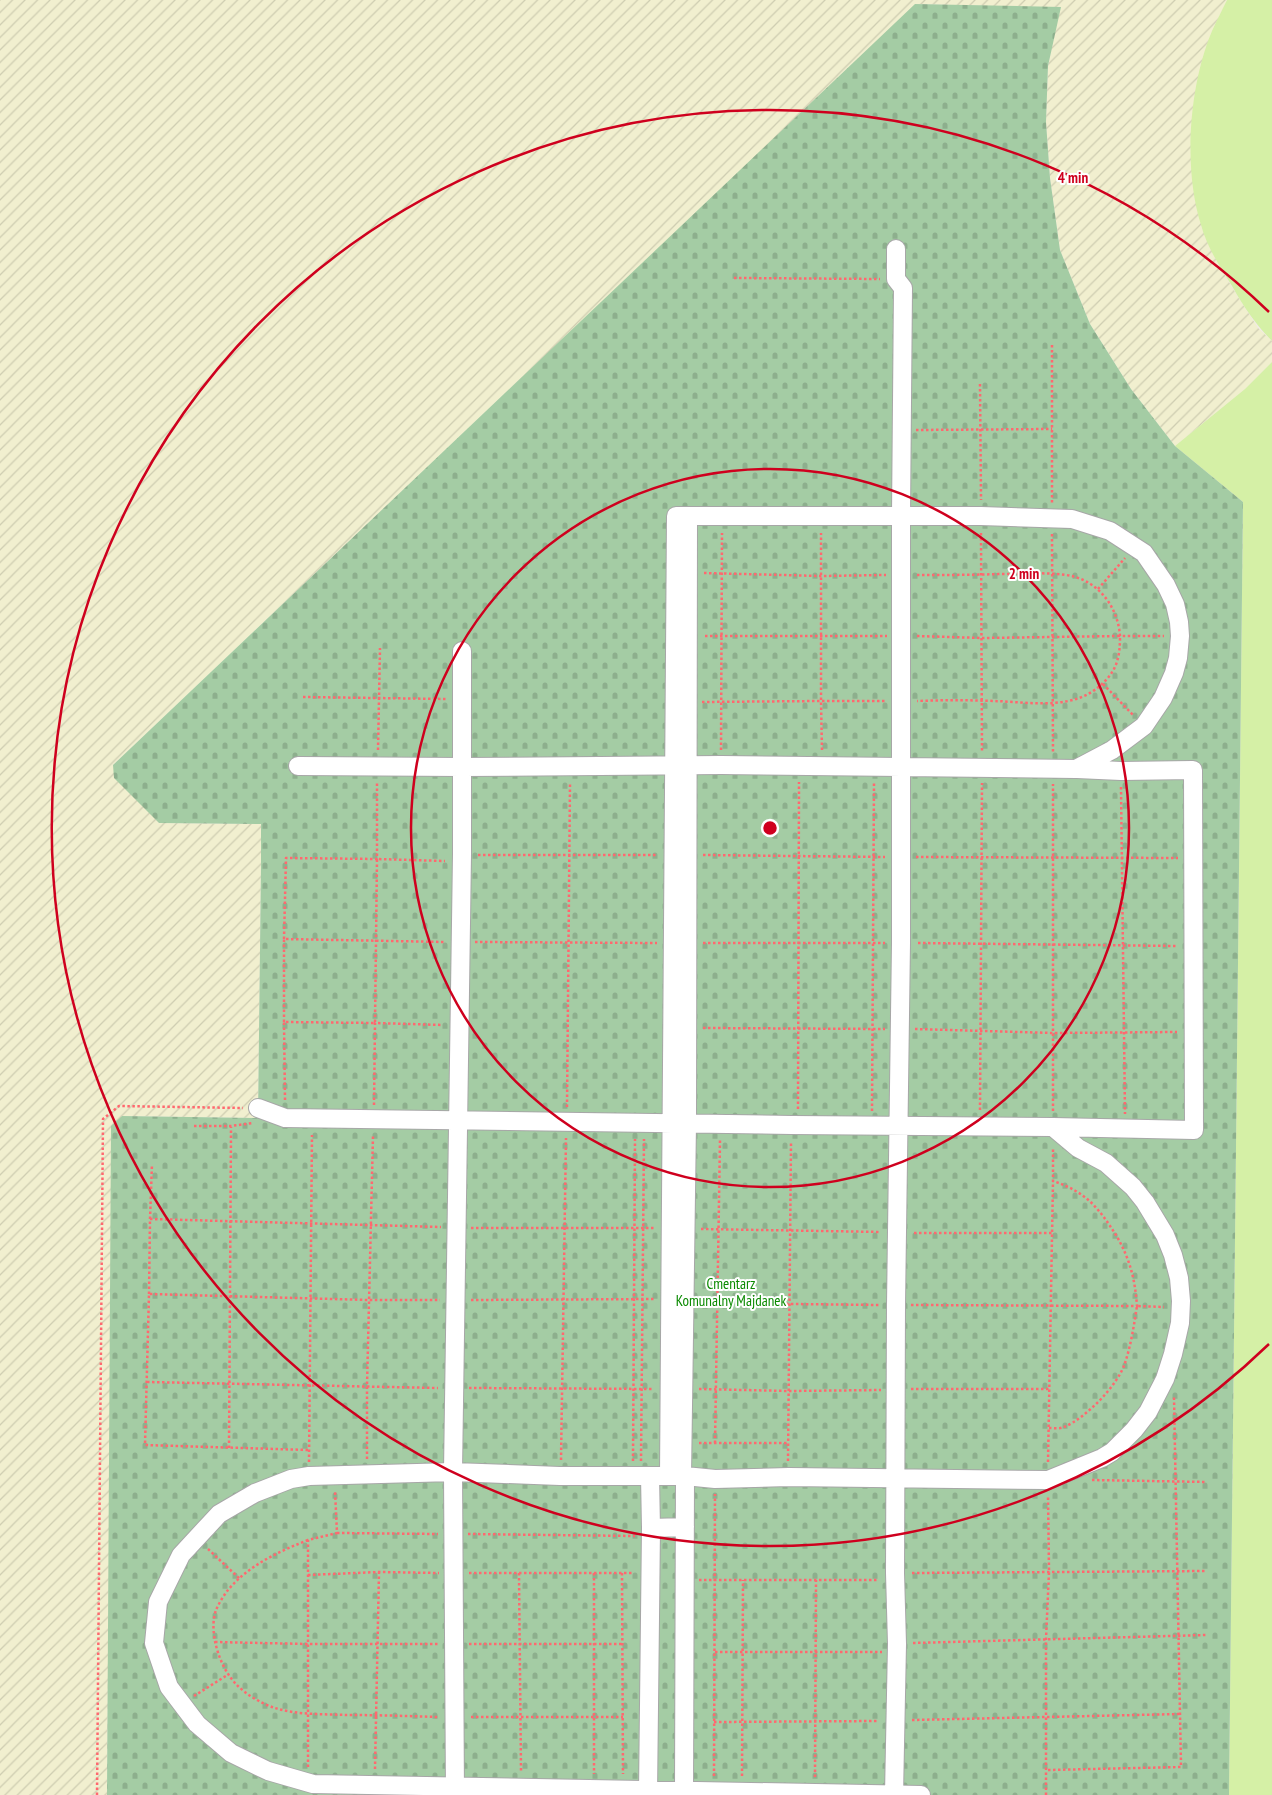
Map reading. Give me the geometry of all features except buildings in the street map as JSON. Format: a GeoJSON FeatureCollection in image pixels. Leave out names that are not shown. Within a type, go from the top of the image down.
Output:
{"type":"FeatureCollection","features":[{"type":"Feature","properties":{"kind":"street"},"geometry":{"type":"LineString","coordinates":[[894,1795],[896,1720],[896,1305],[901,943],[903,288],[896,279],[896,249]]}},
{"type":"Feature","properties":{"kind":"street"},"geometry":{"type":"LineString","coordinates":[[684,1793],[685,1527],[679,1476],[676,1389],[681,766],[676,516],[1052,517],[1072,519],[1105,529],[1135,546],[1151,562],[1166,584],[1175,604],[1180,636],[1178,658],[1174,673],[1163,698],[1144,726],[1112,750],[1076,769]]}},
{"type":"Feature","properties":{"kind":"street"},"geometry":{"type":"LineString","coordinates":[[681,766],[688,702],[688,516]]}},
{"type":"Feature","properties":{"kind":"street"},"geometry":{"type":"LineString","coordinates":[[455,1791],[453,1472],[462,858],[462,651]]}},
{"type":"Feature","properties":{"kind":"street"},"geometry":{"type":"LineString","coordinates":[[258,1115],[285,1118],[1194,1130],[1193,770],[1121,771],[1053,768],[874,768],[823,766],[298,766]]}},
{"type":"Feature","properties":{"kind":"street"},"geometry":{"type":"LineString","coordinates":[[679,1123],[686,1028],[680,943]]}},
{"type":"Feature","properties":{"kind":"street"},"geometry":{"type":"LineString","coordinates":[[921,1795],[648,1793],[521,1788],[455,1791],[375,1785],[313,1784],[268,1771],[231,1753],[197,1724],[169,1687],[154,1643],[158,1602],[181,1555],[219,1514],[255,1493],[291,1479],[309,1476],[453,1472],[560,1476],[641,1475],[715,1478],[1048,1480],[1102,1458],[1112,1452],[1127,1438],[1143,1418],[1165,1380],[1180,1323],[1179,1278],[1173,1255],[1161,1228],[1133,1187],[1106,1163],[1078,1148],[1053,1127]]}},
{"type":"Feature","properties":{"kind":"street"},"geometry":{"type":"LineString","coordinates":[[676,1389],[682,1443],[679,1476]]}},
{"type":"Feature","properties":{"kind":"street"},"geometry":{"type":"LineString","coordinates":[[641,1475],[651,1532],[648,1793]]}},
{"type":"Feature","properties":{"kind":"street"},"geometry":{"type":"LineString","coordinates":[[651,1532],[685,1527]]}},
{"type":"Feature","properties":{"kind":"path"},"geometry":{"type":"LineString","coordinates":[[734,278],[896,279]]}},
{"type":"Feature","properties":{"kind":"path"},"geometry":{"type":"LineString","coordinates":[[1046,1795],[1046,1639],[1049,1572],[1048,1480],[1054,1033],[1052,345]]}},
{"type":"Feature","properties":{"kind":"path"},"geometry":{"type":"LineString","coordinates":[[980,384],[982,574],[980,1126]]}},
{"type":"Feature","properties":{"kind":"path"},"geometry":{"type":"LineString","coordinates":[[902,430],[1052,429]]}},
{"type":"Feature","properties":{"kind":"path"},"geometry":{"type":"LineString","coordinates":[[721,766],[722,516]]}},
{"type":"Feature","properties":{"kind":"path"},"geometry":{"type":"LineString","coordinates":[[821,516],[823,766]]}},
{"type":"Feature","properties":{"kind":"path"},"geometry":{"type":"LineString","coordinates":[[1098,589],[1135,546]]}},
{"type":"Feature","properties":{"kind":"path"},"geometry":{"type":"LineString","coordinates":[[688,573],[821,576],[1052,574],[1076,577],[1098,589],[1108,599],[1119,624],[1120,636],[1118,660],[1114,671],[1103,684],[1085,697],[1074,701],[1052,703],[982,700],[688,702]]}},
{"type":"Feature","properties":{"kind":"path"},"geometry":{"type":"LineString","coordinates":[[688,636],[982,638],[1180,636]]}},
{"type":"Feature","properties":{"kind":"path"},"geometry":{"type":"LineString","coordinates":[[1103,684],[1144,726]]}},
{"type":"Feature","properties":{"kind":"path"},"geometry":{"type":"LineString","coordinates":[[303,697],[462,700]]}},
{"type":"Feature","properties":{"kind":"path"},"geometry":{"type":"LineString","coordinates":[[789,1478],[790,1230],[798,1029],[799,766]]}},
{"type":"Feature","properties":{"kind":"path"},"geometry":{"type":"LineString","coordinates":[[560,1476],[567,1122],[570,767]]}},
{"type":"Feature","properties":{"kind":"path"},"geometry":{"type":"LineString","coordinates":[[871,1126],[874,768]]}},
{"type":"Feature","properties":{"kind":"path"},"geometry":{"type":"LineString","coordinates":[[1121,771],[1125,1128]]}},
{"type":"Feature","properties":{"kind":"path"},"geometry":{"type":"LineString","coordinates":[[285,1118],[284,940],[286,858],[377,860],[569,855],[680,855],[1194,859]]}},
{"type":"Feature","properties":{"kind":"path"},"geometry":{"type":"LineString","coordinates":[[367,1474],[377,860]]}},
{"type":"Feature","properties":{"kind":"path"},"geometry":{"type":"LineString","coordinates":[[284,940],[1194,946]]}},
{"type":"Feature","properties":{"kind":"path"},"geometry":{"type":"LineString","coordinates":[[284,1022],[460,1026]]}},
{"type":"Feature","properties":{"kind":"path"},"geometry":{"type":"LineString","coordinates":[[686,1028],[900,1028],[1054,1033],[1194,1032]]}},
{"type":"Feature","properties":{"kind":"path"},"geometry":{"type":"LineString","coordinates":[[97,1795],[103,1119],[119,1106],[258,1115]]}},
{"type":"Feature","properties":{"kind":"path"},"geometry":{"type":"LineString","coordinates":[[194,1126],[231,1126],[258,1115]]}},
{"type":"Feature","properties":{"kind":"path"},"geometry":{"type":"LineString","coordinates":[[309,1476],[312,1118]]}},
{"type":"Feature","properties":{"kind":"path"},"geometry":{"type":"LineString","coordinates":[[640,1123],[643,1229],[641,1475]]}},
{"type":"Feature","properties":{"kind":"path"},"geometry":{"type":"LineString","coordinates":[[640,1123],[634,1229],[632,1390],[641,1475]]}},
{"type":"Feature","properties":{"kind":"path"},"geometry":{"type":"LineString","coordinates":[[715,1443],[720,1124]]}},
{"type":"Feature","properties":{"kind":"path"},"geometry":{"type":"LineString","coordinates":[[229,1448],[231,1126]]}},
{"type":"Feature","properties":{"kind":"path"},"geometry":{"type":"LineString","coordinates":[[152,1164],[145,1445],[308,1450]]}},
{"type":"Feature","properties":{"kind":"path"},"geometry":{"type":"LineString","coordinates":[[1049,1428],[1062,1428],[1073,1422],[1114,1383],[1124,1365],[1137,1306],[1130,1260],[1108,1221],[1084,1195],[1070,1187],[1053,1181]]}},
{"type":"Feature","properties":{"kind":"path"},"geometry":{"type":"LineString","coordinates":[[150,1219],[564,1229],[678,1228],[897,1233],[1052,1233]]}},
{"type":"Feature","properties":{"kind":"path"},"geometry":{"type":"LineString","coordinates":[[149,1294],[369,1300],[678,1299],[790,1304],[1137,1306],[1181,1308]]}},
{"type":"Feature","properties":{"kind":"path"},"geometry":{"type":"LineString","coordinates":[[1047,1770],[1181,1767],[1174,1387],[1165,1380]]}},
{"type":"Feature","properties":{"kind":"path"},"geometry":{"type":"LineString","coordinates":[[147,1382],[632,1390],[1050,1389]]}},
{"type":"Feature","properties":{"kind":"path"},"geometry":{"type":"LineString","coordinates":[[682,1443],[788,1443]]}},
{"type":"Feature","properties":{"kind":"path"},"geometry":{"type":"LineString","coordinates":[[335,1474],[337,1533]]}},
{"type":"Feature","properties":{"kind":"path"},"geometry":{"type":"LineString","coordinates":[[714,1792],[715,1478]]}},
{"type":"Feature","properties":{"kind":"path"},"geometry":{"type":"LineString","coordinates":[[1088,1480],[1207,1482]]}},
{"type":"Feature","properties":{"kind":"path"},"geometry":{"type":"LineString","coordinates":[[622,1717],[521,1716],[455,1718],[308,1713],[275,1708],[253,1697],[236,1685],[221,1663],[215,1642],[216,1610],[228,1591],[265,1559],[308,1540],[337,1533],[651,1532]]}},
{"type":"Feature","properties":{"kind":"path"},"geometry":{"type":"LineString","coordinates":[[197,1538],[240,1579]]}},
{"type":"Feature","properties":{"kind":"path"},"geometry":{"type":"LineString","coordinates":[[308,1540],[308,1782]]}},
{"type":"Feature","properties":{"kind":"path"},"geometry":{"type":"LineString","coordinates":[[715,1580],[816,1580],[1049,1572],[1206,1571]]}},
{"type":"Feature","properties":{"kind":"path"},"geometry":{"type":"LineString","coordinates":[[308,1575],[379,1572],[650,1573]]}},
{"type":"Feature","properties":{"kind":"path"},"geometry":{"type":"LineString","coordinates":[[375,1785],[379,1572]]}},
{"type":"Feature","properties":{"kind":"path"},"geometry":{"type":"LineString","coordinates":[[594,1572],[594,1790]]}},
{"type":"Feature","properties":{"kind":"path"},"geometry":{"type":"LineString","coordinates":[[622,1572],[623,1791]]}},
{"type":"Feature","properties":{"kind":"path"},"geometry":{"type":"LineString","coordinates":[[519,1573],[521,1788]]}},
{"type":"Feature","properties":{"kind":"path"},"geometry":{"type":"LineString","coordinates":[[742,1793],[743,1580]]}},
{"type":"Feature","properties":{"kind":"path"},"geometry":{"type":"LineString","coordinates":[[815,1794],[816,1580]]}},
{"type":"Feature","properties":{"kind":"path"},"geometry":{"type":"LineString","coordinates":[[714,1652],[816,1652],[1046,1639],[1206,1635]]}},
{"type":"Feature","properties":{"kind":"path"},"geometry":{"type":"LineString","coordinates":[[215,1642],[308,1644],[622,1644]]}},
{"type":"Feature","properties":{"kind":"path"},"geometry":{"type":"LineString","coordinates":[[182,1704],[229,1674]]}},
{"type":"Feature","properties":{"kind":"path"},"geometry":{"type":"LineString","coordinates":[[714,1722],[816,1722],[1180,1714]]}},
{"type":"Feature","properties":{"kind":"shaded area"},"geometry":{"type":"Polygon","coordinates":[[[0,0],[1227,0],[1212,32],[1202,62],[1201,226],[1218,264],[1238,297],[1258,328],[1272,341],[1272,362],[1245,389],[1175,446],[1131,389],[1090,324],[1060,250],[1050,178],[1046,122],[1048,66],[1060,8],[916,4],[113,765],[159,823],[262,824],[258,1118],[122,1116],[112,1195],[107,1795],[0,1795],[0,0]]]}},
{"type":"Feature","properties":{"kind":"green space"},"geometry":{"type":"Polygon","coordinates":[[[1227,0],[1272,0],[1272,341],[1245,308],[1218,264],[1210,249],[1195,203],[1192,178],[1191,127],[1198,76],[1212,31],[1227,0]]]}},
{"type":"Feature","properties":{"kind":"green space","name":"Cmentarz Komunalny Majdanek"},"geometry":{"type":"Polygon","coordinates":[[[915,4],[1061,7],[1048,66],[1046,122],[1050,178],[1060,250],[1090,324],[1131,389],[1175,446],[1243,502],[1229,1795],[107,1795],[111,1126],[122,1116],[258,1118],[261,864],[261,824],[159,823],[114,778],[113,765],[915,4]]]}},
{"type":"Feature","properties":{"kind":"green space"},"geometry":{"type":"Polygon","coordinates":[[[1272,362],[1272,1795],[1229,1795],[1243,502],[1175,446],[1245,389],[1272,362]]]}}]}
